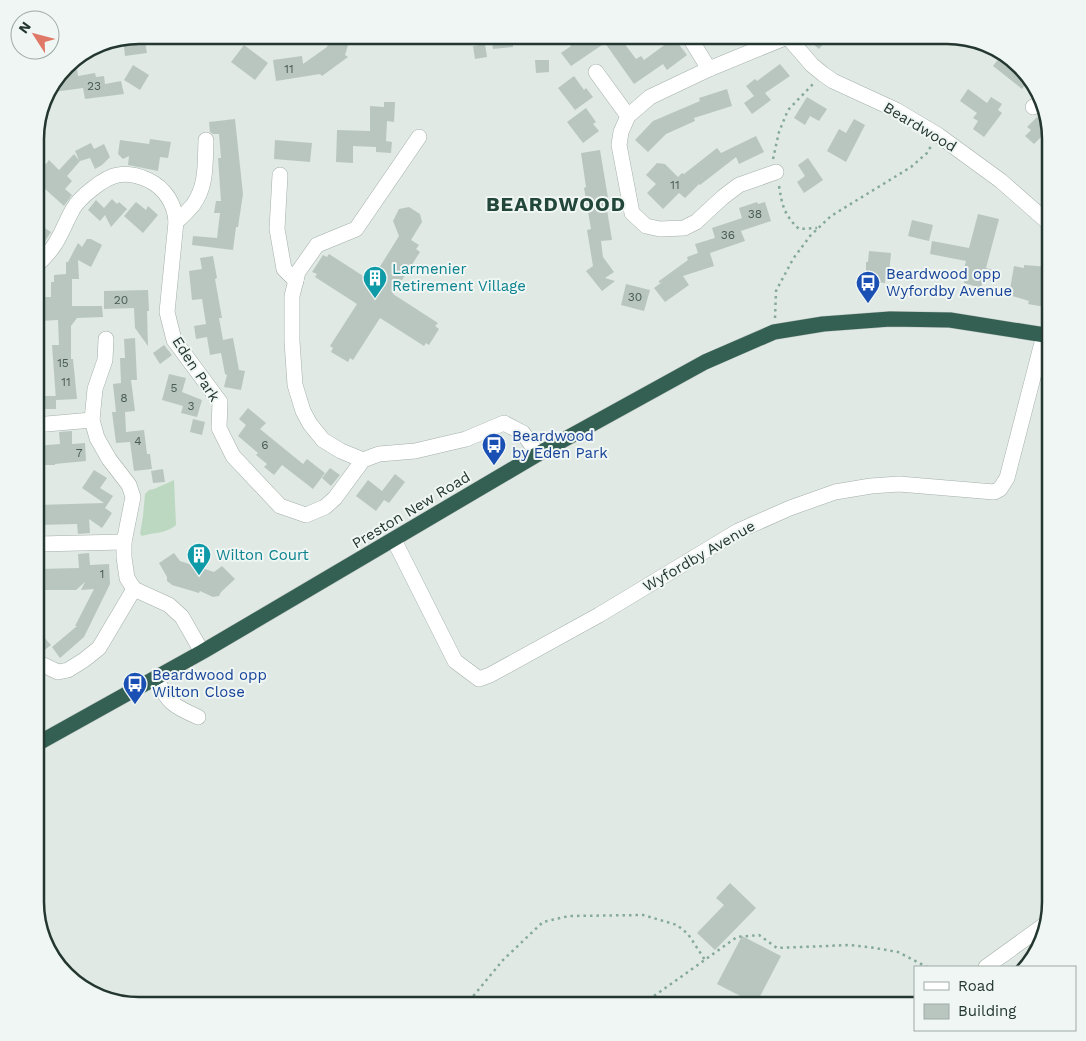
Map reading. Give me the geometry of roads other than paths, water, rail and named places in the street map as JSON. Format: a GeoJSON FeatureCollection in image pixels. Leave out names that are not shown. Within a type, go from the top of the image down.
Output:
{"type":"FeatureCollection","features":[{"type":"Feature","properties":{"kind":"highway","name":"Preston New Road"},"geometry":{"type":"LineString","coordinates":[[44,740],[202,652],[538,454],[705,362],[774,332],[822,324],[890,319],[950,320],[1042,335]]}},
{"type":"Feature","properties":{"kind":"street"},"geometry":{"type":"LineString","coordinates":[[694,44],[709,69]]}},
{"type":"Feature","properties":{"kind":"street"},"geometry":{"type":"LineString","coordinates":[[767,44],[650,97],[628,116],[621,132],[619,145],[632,214],[646,226],[660,229],[684,228],[696,222],[723,196],[739,185],[776,172]]}},
{"type":"Feature","properties":{"kind":"street","name":"Beardwood"},"geometry":{"type":"LineString","coordinates":[[793,44],[812,65],[833,81],[896,110],[938,134],[1001,181],[1042,216]]}},
{"type":"Feature","properties":{"kind":"street"},"geometry":{"type":"LineString","coordinates":[[596,72],[628,116]]}},
{"type":"Feature","properties":{"kind":"street"},"geometry":{"type":"LineString","coordinates":[[419,138],[356,229],[317,245],[298,272],[292,296],[292,341],[295,384],[303,411],[310,424],[323,440],[341,451],[363,460],[379,454],[414,451],[466,439],[504,423],[523,433],[538,454]]}},
{"type":"Feature","properties":{"kind":"street"},"geometry":{"type":"LineString","coordinates":[[176,222],[193,205],[200,192],[204,180],[206,140]]}},
{"type":"Feature","properties":{"kind":"street","name":"Eden Park"},"geometry":{"type":"LineString","coordinates":[[44,257],[53,247],[74,207],[87,192],[117,175],[139,176],[155,184],[175,209],[176,222],[167,312],[174,340],[220,402],[220,428],[232,456],[280,506],[306,515],[326,507],[335,498],[363,460]]}},
{"type":"Feature","properties":{"kind":"street"},"geometry":{"type":"LineString","coordinates":[[280,175],[277,228],[284,269],[296,281]]}},
{"type":"Feature","properties":{"kind":"street"},"geometry":{"type":"LineString","coordinates":[[106,339],[105,360],[95,388],[92,420],[97,438],[109,459],[129,485],[133,497],[124,542],[124,557],[128,578],[134,589],[169,605],[182,617],[202,652]]}},
{"type":"Feature","properties":{"kind":"street","name":"Wyfordby Avenue"},"geometry":{"type":"LineString","coordinates":[[394,540],[455,661],[479,679],[490,675],[599,615],[738,531],[826,495],[871,486],[899,484],[994,492],[1000,489],[1007,478],[1042,357]]}},
{"type":"Feature","properties":{"kind":"street"},"geometry":{"type":"LineString","coordinates":[[44,424],[92,420]]}},
{"type":"Feature","properties":{"kind":"street"},"geometry":{"type":"LineString","coordinates":[[44,544],[124,542]]}},
{"type":"Feature","properties":{"kind":"street"},"geometry":{"type":"LineString","coordinates":[[44,666],[58,672],[68,670],[99,648],[134,589]]}},
{"type":"Feature","properties":{"kind":"street"},"geometry":{"type":"LineString","coordinates":[[156,678],[171,703],[179,709],[198,717]]}},
{"type":"Feature","properties":{"kind":"street"},"geometry":{"type":"LineString","coordinates":[[987,966],[1038,931]]}},
{"type":"Feature","properties":{"kind":"place","name":"Larmenier Retirement Village"},"geometry":{"type":"Point","coordinates":[375,299]}},
{"type":"Feature","properties":{"kind":"place","name":"Beardwood opp Wyfordby Avenue"},"geometry":{"type":"Point","coordinates":[868,304]}},
{"type":"Feature","properties":{"kind":"place","name":"Beardwood by Eden Park"},"geometry":{"type":"Point","coordinates":[494,466]}},
{"type":"Feature","properties":{"kind":"place","name":"Wilton Court"},"geometry":{"type":"Point","coordinates":[199,576]}},
{"type":"Feature","properties":{"kind":"place","name":"Beardwood opp Wilton Close"},"geometry":{"type":"Point","coordinates":[135,705]}},
{"type":"Feature","properties":{"kind":"district","name":"BEARDWOOD"},"geometry":{"type":"Point","coordinates":[556,204]}}]}
